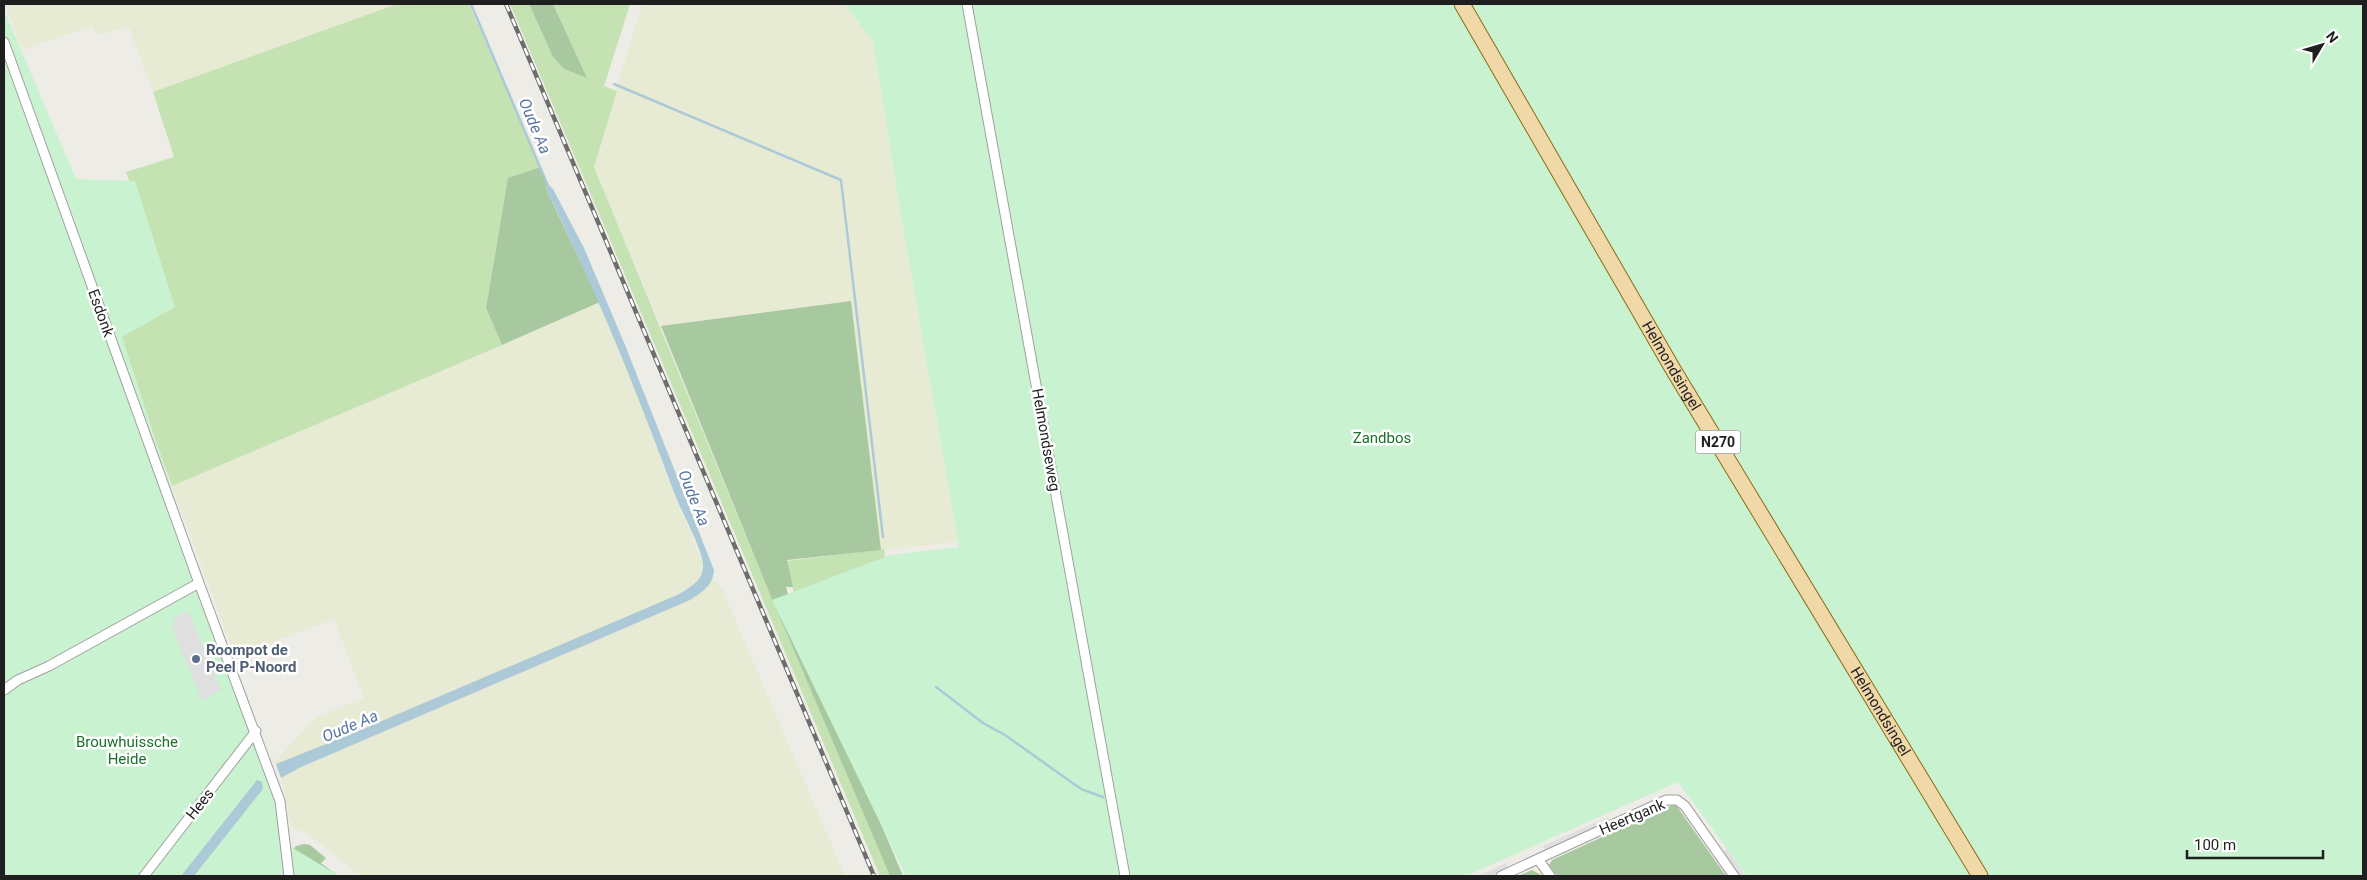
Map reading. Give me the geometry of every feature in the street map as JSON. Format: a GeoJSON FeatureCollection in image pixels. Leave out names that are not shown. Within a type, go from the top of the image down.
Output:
{"type":"FeatureCollection","features":[{"type":"Feature","properties":{"kind":"main road","name":"Helmondsingel"},"geometry":{"type":"LineString","coordinates":[[1462,4],[1679,379],[1980,876]]}},
{"type":"Feature","properties":{"kind":"street","name":"Helmondseweg"},"geometry":{"type":"LineString","coordinates":[[966,4],[1125,876]]}},
{"type":"Feature","properties":{"kind":"street","name":"Esdonk"},"geometry":{"type":"LineString","coordinates":[[4,42],[199,583]]}},
{"type":"Feature","properties":{"kind":"street"},"geometry":{"type":"LineString","coordinates":[[4,690],[18,680],[49,666],[199,583],[256,731],[280,802],[289,876]]}},
{"type":"Feature","properties":{"kind":"street","name":"Hees"},"geometry":{"type":"LineString","coordinates":[[144,876],[256,731]]}},
{"type":"Feature","properties":{"kind":"street","name":"Heertgank"},"geometry":{"type":"LineString","coordinates":[[1501,876],[1666,800],[1677,800],[1685,806],[1734,876]]}},
{"type":"Feature","properties":{"kind":"street"},"geometry":{"type":"LineString","coordinates":[[1538,859],[1550,876]]}},
{"type":"Feature","properties":{"kind":"green space"},"geometry":{"type":"Polygon","coordinates":[[[5,4],[397,4],[153,92],[129,27],[96,35],[93,26],[22,50],[5,4]]]}},
{"type":"Feature","properties":{"kind":"green space"},"geometry":{"type":"Polygon","coordinates":[[[397,4],[469,4],[541,167],[508,179],[486,308],[502,345],[172,486],[113,324],[159,268],[126,172],[174,157],[153,92],[397,4]]]}},
{"type":"Feature","properties":{"kind":"green space"},"geometry":{"type":"Polygon","coordinates":[[[510,4],[529,4],[553,57],[564,69],[587,78],[553,4],[630,4],[604,86],[617,91],[594,167],[769,592],[890,876],[880,876],[510,4]]]}},
{"type":"Feature","properties":{"kind":"green space"},"geometry":{"type":"Polygon","coordinates":[[[529,4],[553,4],[587,78],[564,69],[553,57],[529,4]]]}},
{"type":"Feature","properties":{"kind":"green space"},"geometry":{"type":"Polygon","coordinates":[[[642,4],[844,4],[873,41],[902,222],[958,542],[881,550],[850,301],[661,326],[593,167],[642,4]]]}},
{"type":"Feature","properties":{"kind":"green space","name":"Zandbos"},"geometry":{"type":"Polygon","coordinates":[[[844,4],[2363,4],[2363,876],[1747,876],[1678,782],[1466,876],[906,876],[772,600],[890,555],[959,547],[902,222],[873,41],[844,4]]]}},
{"type":"Feature","properties":{"kind":"green space","name":"Brouwhuissche Heide"},"geometry":{"type":"Polygon","coordinates":[[[4,10],[76,179],[135,181],[175,307],[122,337],[288,845],[339,876],[4,876],[4,10]]]}},
{"type":"Feature","properties":{"kind":"green space"},"geometry":{"type":"Polygon","coordinates":[[[541,167],[548,184],[546,189],[600,302],[502,345],[486,308],[508,178],[541,167]]]}},
{"type":"Feature","properties":{"kind":"green space"},"geometry":{"type":"Polygon","coordinates":[[[851,301],[881,550],[787,560],[793,587],[786,587],[795,621],[903,876],[890,876],[769,592],[661,326],[851,301]]]}},
{"type":"Feature","properties":{"kind":"green space"},"geometry":{"type":"Polygon","coordinates":[[[600,302],[631,376],[672,489],[703,563],[703,573],[696,582],[677,595],[356,732],[276,764],[276,761],[315,718],[364,698],[334,619],[235,656],[172,486],[600,302]]]}},
{"type":"Feature","properties":{"kind":"green space"},"geometry":{"type":"Polygon","coordinates":[[[884,549],[899,674],[796,603],[787,561],[884,549]]]}},
{"type":"Feature","properties":{"kind":"green space"},"geometry":{"type":"Polygon","coordinates":[[[713,578],[722,589],[845,876],[361,876],[312,837],[292,827],[281,778],[299,768],[690,600],[703,592],[713,578]]]}},
{"type":"Feature","properties":{"kind":"green space"},"geometry":{"type":"Polygon","coordinates":[[[1672,805],[1676,805],[1726,876],[1557,876],[1549,865],[1552,860],[1672,805]]]}},
{"type":"Feature","properties":{"kind":"green space"},"geometry":{"type":"Polygon","coordinates":[[[310,845],[326,858],[321,863],[338,876],[291,852],[296,846],[310,845]]]}},
{"type":"Feature","properties":{"kind":"green space"},"geometry":{"type":"Polygon","coordinates":[[[1532,870],[1543,876],[1518,876],[1532,870]]]}},
{"type":"Feature","properties":{"kind":"shaded area","name":"Roompot de Peel P-Noord"},"geometry":{"type":"Polygon","coordinates":[[[188,611],[221,690],[202,701],[172,628],[175,617],[188,611]]]}},
{"type":"Feature","properties":{"kind":"shaded area"},"geometry":{"type":"Polygon","coordinates":[[[1608,817],[1611,823],[1546,852],[1543,846],[1608,817]]]}},
{"type":"Feature","properties":{"kind":"shaded area"},"geometry":{"type":"Polygon","coordinates":[[[1727,849],[1746,876],[1737,876],[1721,853],[1727,849]]]}},
{"type":"Feature","properties":{"kind":"shaded area"},"geometry":{"type":"Polygon","coordinates":[[[1506,863],[1509,870],[1495,876],[1477,876],[1506,863]]]}},
{"type":"Feature","properties":{"kind":"water"},"geometry":{"type":"Polygon","coordinates":[[[548,184],[553,189],[584,248],[625,345],[714,570],[712,580],[706,588],[690,600],[299,768],[281,778],[276,764],[356,732],[677,595],[695,583],[701,575],[703,570],[702,558],[695,538],[675,495],[613,336],[546,189],[548,184]]]}},
{"type":"Feature","properties":{"kind":"water"},"geometry":{"type":"Polygon","coordinates":[[[257,780],[262,782],[263,789],[194,876],[181,876],[257,780]]]}},
{"type":"Feature","properties":{"kind":"waterway","name":"Oude Aa"},"geometry":{"type":"LineString","coordinates":[[471,4],[548,186]]}},
{"type":"Feature","properties":{"kind":"waterway"},"geometry":{"type":"LineString","coordinates":[[614,84],[841,180],[883,537]]}},
{"type":"Feature","properties":{"kind":"waterway"},"geometry":{"type":"LineString","coordinates":[[936,687],[983,723],[1005,735],[1081,789],[1103,797]]}},
{"type":"Feature","properties":{"kind":"railway"},"geometry":{"type":"LineString","coordinates":[[506,4],[874,876]]}},
{"type":"Feature","properties":{"kind":"place","name":"Roompot de Peel P-Noord"},"geometry":{"type":"Point","coordinates":[196,659]}}]}
